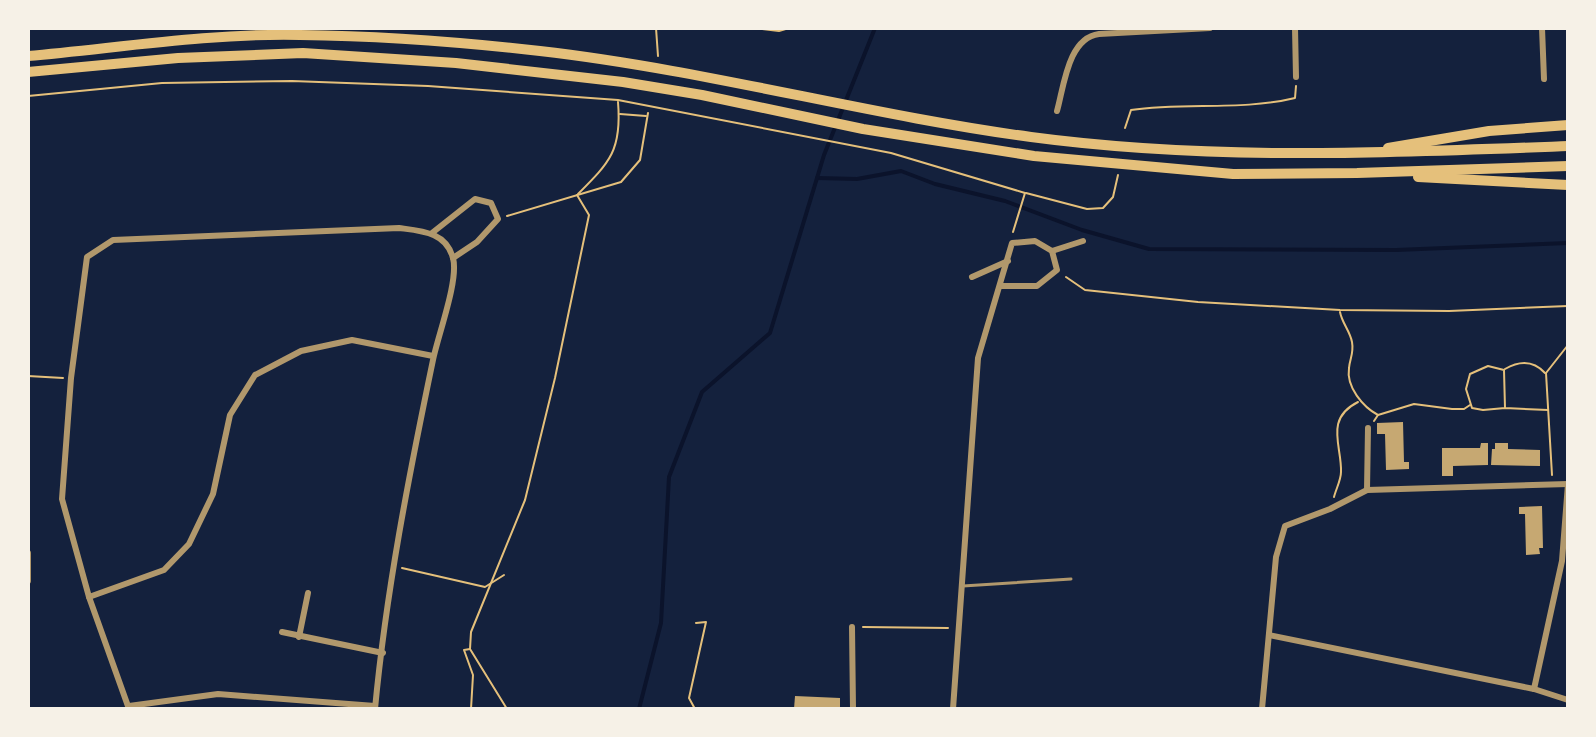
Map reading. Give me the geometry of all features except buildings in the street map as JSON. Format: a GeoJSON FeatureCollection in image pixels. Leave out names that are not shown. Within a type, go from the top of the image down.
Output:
{"type":"FeatureCollection","features":[{"type":"Feature","properties":{"kind":"highway"},"geometry":{"type":"LineString","coordinates":[[28,56],[222,37],[299,35],[539,51],[705,76],[863,108],[1032,137],[1174,150],[1357,154],[1568,146]]}},
{"type":"Feature","properties":{"kind":"highway"},"geometry":{"type":"LineString","coordinates":[[28,72],[178,58],[303,53],[469,64],[623,82],[702,95],[863,129],[1065,159],[1233,174],[1568,166]]}},
{"type":"Feature","properties":{"kind":"highway"},"geometry":{"type":"LineString","coordinates":[[1357,154],[1489,131],[1568,125]]}},
{"type":"Feature","properties":{"kind":"highway"},"geometry":{"type":"LineString","coordinates":[[1357,173],[1568,185]]}},
{"type":"Feature","properties":{"kind":"street"},"geometry":{"type":"LineString","coordinates":[[1057,111],[1075,51],[1087,37],[1210,28]]}},
{"type":"Feature","properties":{"kind":"street"},"geometry":{"type":"LineString","coordinates":[[1295,28],[1296,77]]}},
{"type":"Feature","properties":{"kind":"street"},"geometry":{"type":"LineString","coordinates":[[1542,28],[1544,79]]}},
{"type":"Feature","properties":{"kind":"street"},"geometry":{"type":"LineString","coordinates":[[432,233],[475,199],[491,203],[498,219],[477,242],[453,258]]}},
{"type":"Feature","properties":{"kind":"street"},"geometry":{"type":"LineString","coordinates":[[399,228],[432,233],[445,242],[453,258],[454,274],[433,356],[393,566],[375,707],[218,694],[129,708],[89,597],[62,499],[71,378],[87,257],[113,240],[399,228]]}},
{"type":"Feature","properties":{"kind":"street"},"geometry":{"type":"LineString","coordinates":[[953,709],[978,358],[1012,243],[1035,241],[1052,251],[1057,270],[1037,286],[1001,286]]}},
{"type":"Feature","properties":{"kind":"street"},"geometry":{"type":"LineString","coordinates":[[1052,251],[1083,241]]}},
{"type":"Feature","properties":{"kind":"street"},"geometry":{"type":"LineString","coordinates":[[972,277],[1008,261]]}},
{"type":"Feature","properties":{"kind":"street"},"geometry":{"type":"LineString","coordinates":[[89,597],[164,570],[189,544],[213,494],[230,415],[255,375],[301,351],[352,340],[433,356]]}},
{"type":"Feature","properties":{"kind":"street"},"geometry":{"type":"LineString","coordinates":[[1367,490],[1368,428]]}},
{"type":"Feature","properties":{"kind":"street"},"geometry":{"type":"LineString","coordinates":[[1262,709],[1276,557],[1285,526],[1330,509],[1367,490],[1568,484],[1562,561],[1534,689]]}},
{"type":"Feature","properties":{"kind":"street"},"geometry":{"type":"LineString","coordinates":[[28,553],[28,581]]}},
{"type":"Feature","properties":{"kind":"street"},"geometry":{"type":"LineString","coordinates":[[299,637],[308,593]]}},
{"type":"Feature","properties":{"kind":"street"},"geometry":{"type":"LineString","coordinates":[[852,627],[853,709]]}},
{"type":"Feature","properties":{"kind":"street"},"geometry":{"type":"LineString","coordinates":[[282,632],[383,653]]}},
{"type":"Feature","properties":{"kind":"street"},"geometry":{"type":"LineString","coordinates":[[1269,635],[1534,689],[1568,700]]}},
{"type":"Feature","properties":{"kind":"lane"},"geometry":{"type":"LineString","coordinates":[[961,586],[1071,579]]}},
{"type":"Feature","properties":{"kind":"path"},"geometry":{"type":"LineString","coordinates":[[656,28],[658,57]]}},
{"type":"Feature","properties":{"kind":"path"},"geometry":{"type":"LineString","coordinates":[[755,28],[779,31],[789,28]]}},
{"type":"Feature","properties":{"kind":"path"},"geometry":{"type":"LineString","coordinates":[[1125,128],[1131,110],[1275,103],[1295,98],[1296,77]]}},
{"type":"Feature","properties":{"kind":"path"},"geometry":{"type":"LineString","coordinates":[[28,96],[162,83],[292,81],[428,86],[618,100],[858,146],[1087,209],[1103,208],[1113,197],[1118,173]]}},
{"type":"Feature","properties":{"kind":"path"},"geometry":{"type":"LineString","coordinates":[[577,195],[609,162],[616,144],[618,100]]}},
{"type":"Feature","properties":{"kind":"path"},"geometry":{"type":"LineString","coordinates":[[498,219],[621,182],[640,160],[648,115],[619,114]]}},
{"type":"Feature","properties":{"kind":"path"},"geometry":{"type":"LineString","coordinates":[[1012,243],[1025,193]]}},
{"type":"Feature","properties":{"kind":"path"},"geometry":{"type":"LineString","coordinates":[[507,709],[470,649],[471,632],[525,500],[555,378],[589,215],[577,195]]}},
{"type":"Feature","properties":{"kind":"path"},"geometry":{"type":"LineString","coordinates":[[1057,270],[1085,290],[1198,302],[1340,310],[1449,311],[1568,306]]}},
{"type":"Feature","properties":{"kind":"path"},"geometry":{"type":"LineString","coordinates":[[1340,310],[1352,342],[1353,356],[1348,369],[1359,401],[1378,415]]}},
{"type":"Feature","properties":{"kind":"path"},"geometry":{"type":"LineString","coordinates":[[1553,484],[1546,373],[1568,345]]}},
{"type":"Feature","properties":{"kind":"path"},"geometry":{"type":"LineString","coordinates":[[1546,373],[1526,362],[1516,363],[1504,370],[1488,366],[1470,374],[1466,389],[1472,408],[1548,410]]}},
{"type":"Feature","properties":{"kind":"path"},"geometry":{"type":"LineString","coordinates":[[1504,370],[1505,408]]}},
{"type":"Feature","properties":{"kind":"path"},"geometry":{"type":"LineString","coordinates":[[28,376],[71,378]]}},
{"type":"Feature","properties":{"kind":"path"},"geometry":{"type":"LineString","coordinates":[[1330,509],[1341,471],[1336,435],[1341,416],[1359,401]]}},
{"type":"Feature","properties":{"kind":"path"},"geometry":{"type":"LineString","coordinates":[[1368,428],[1378,415],[1414,404],[1452,409],[1464,409],[1471,405]]}},
{"type":"Feature","properties":{"kind":"path"},"geometry":{"type":"LineString","coordinates":[[393,566],[485,587],[504,575]]}},
{"type":"Feature","properties":{"kind":"path"},"geometry":{"type":"LineString","coordinates":[[695,709],[689,698],[706,622],[696,623]]}},
{"type":"Feature","properties":{"kind":"path"},"geometry":{"type":"LineString","coordinates":[[852,627],[957,628]]}},
{"type":"Feature","properties":{"kind":"path"},"geometry":{"type":"LineString","coordinates":[[470,649],[464,650],[473,675],[471,709]]}},
{"type":"Feature","properties":{"kind":"waterway"},"geometry":{"type":"LineString","coordinates":[[639,709],[661,623],[669,477],[702,392],[770,333],[824,155],[875,28]]}},
{"type":"Feature","properties":{"kind":"waterway"},"geometry":{"type":"LineString","coordinates":[[817,178],[857,179],[901,171],[935,184],[1005,201],[1082,230],[1149,249],[1396,250],[1568,243]]}}]}
